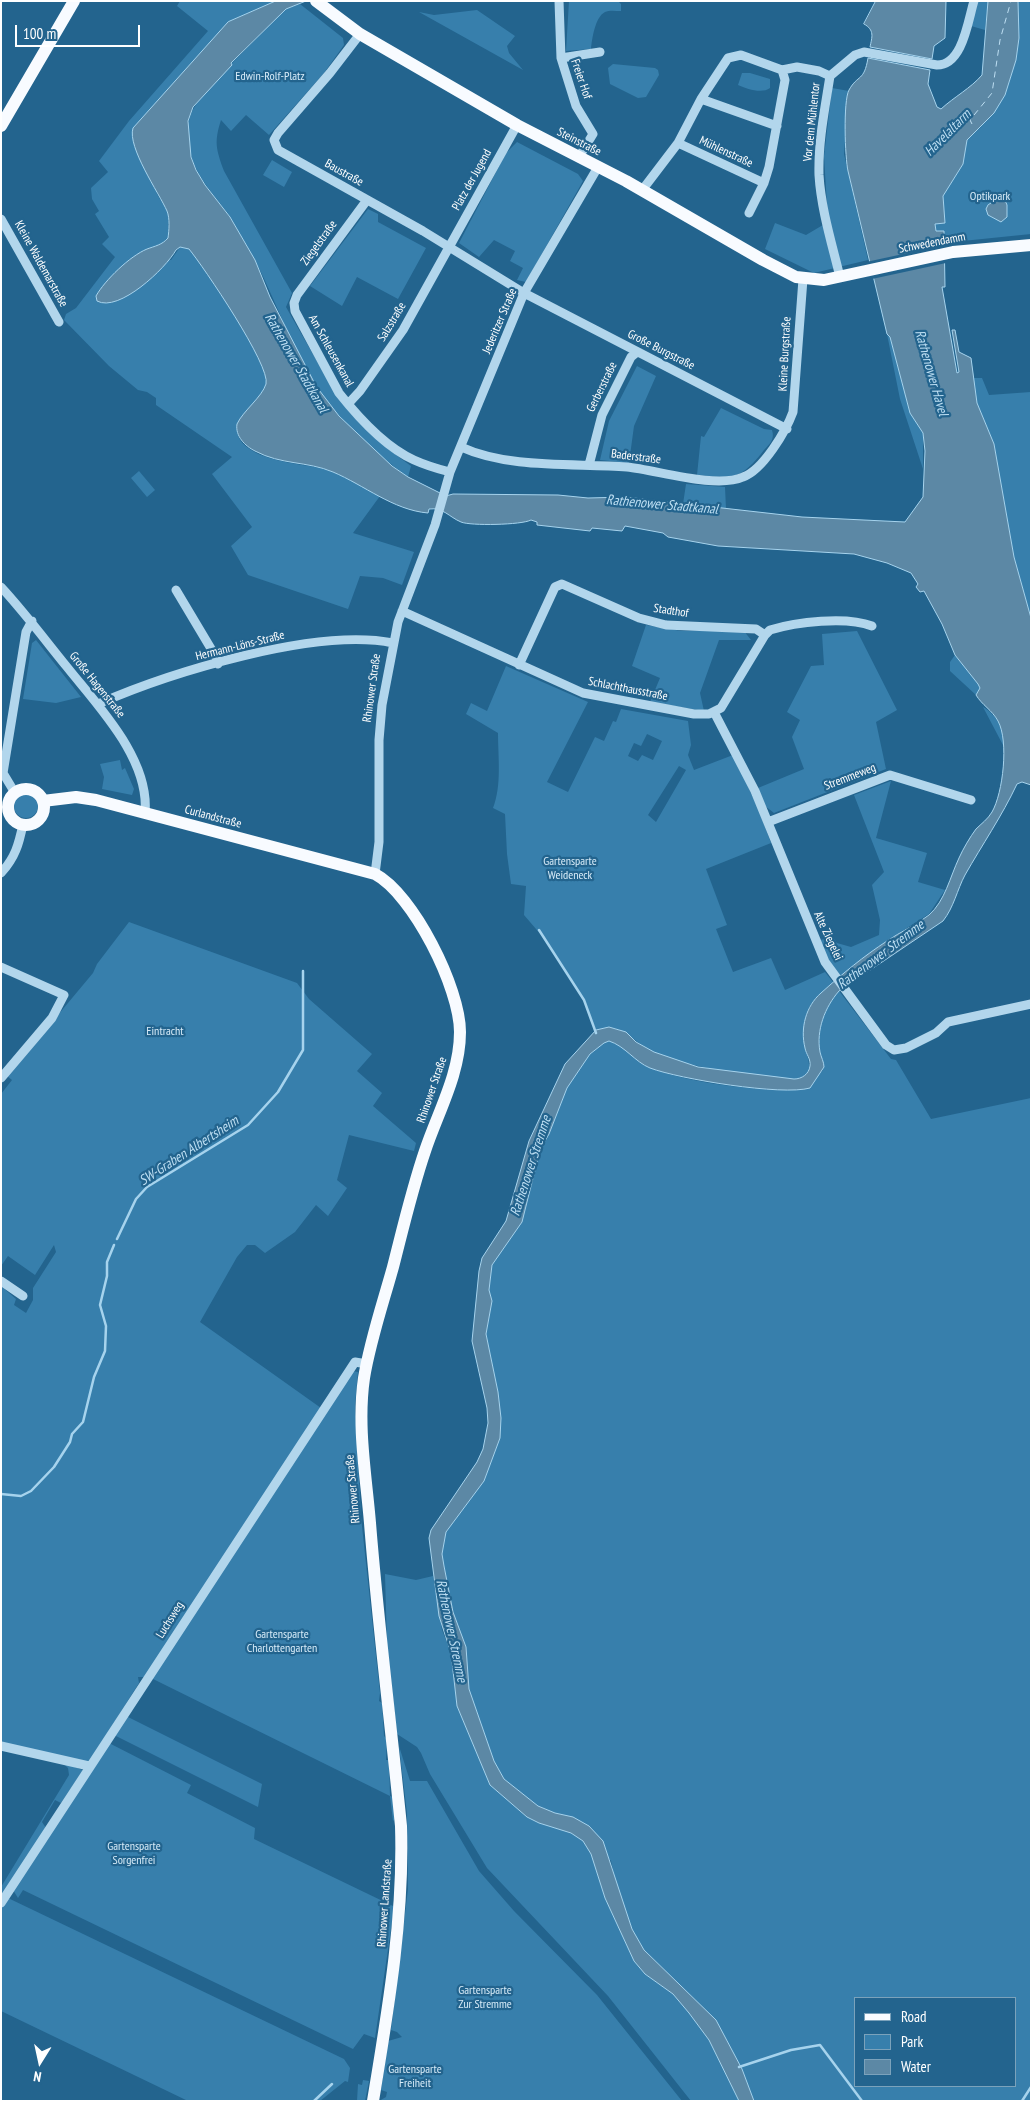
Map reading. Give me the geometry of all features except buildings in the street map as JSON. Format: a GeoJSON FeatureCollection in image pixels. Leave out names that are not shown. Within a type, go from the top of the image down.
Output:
{"type":"FeatureCollection","features":[{"type":"Feature","properties":{"kind":"main road"},"geometry":{"type":"LineString","coordinates":[[1,126],[74,1]]}},
{"type":"Feature","properties":{"kind":"main road","name":"Steinstraße"},"geometry":{"type":"LineString","coordinates":[[318,2],[360,34],[516,124],[642,190],[782,271],[803,278],[824,280],[840,277]]}},
{"type":"Feature","properties":{"kind":"main road","name":"Schwedendamm"},"geometry":{"type":"LineString","coordinates":[[840,277],[953,252],[1031,245]]}},
{"type":"Feature","properties":{"kind":"main road"},"geometry":{"type":"LineString","coordinates":[[21,790],[31,790],[37,793],[43,801],[43,812],[39,818],[30,824],[23,824],[11,817],[5,804],[15,793],[21,790]]}},
{"type":"Feature","properties":{"kind":"main road","name":"Curlandstraße"},"geometry":{"type":"LineString","coordinates":[[43,801],[76,797],[146,813],[375,874]]}},
{"type":"Feature","properties":{"kind":"main road","name":"Rhinower Straße"},"geometry":{"type":"LineString","coordinates":[[375,874],[397,890],[409,906],[448,976],[459,1011],[460,1031],[454,1074],[424,1152],[367,1364],[361,1412],[363,1454],[388,1706]]}},
{"type":"Feature","properties":{"kind":"main road","name":"Rhinower Landstraße"},"geometry":{"type":"LineString","coordinates":[[373,2101],[401,1899],[401,1826],[388,1706]]}},
{"type":"Feature","properties":{"kind":"street","name":"Freier Hof"},"geometry":{"type":"LineString","coordinates":[[559,1],[561,58],[576,106],[593,134],[579,156]]}},
{"type":"Feature","properties":{"kind":"street","name":"Vor dem Mühlentor"},"geometry":{"type":"LineString","coordinates":[[840,277],[826,221],[819,177],[820,149],[830,76],[855,55],[869,53],[931,64],[946,64],[957,53],[974,1]]}},
{"type":"Feature","properties":{"kind":"street","name":"Baustraße"},"geometry":{"type":"LineString","coordinates":[[360,34],[330,73],[278,132],[274,140],[278,150],[449,247],[524,293]]}},
{"type":"Feature","properties":{"kind":"street"},"geometry":{"type":"LineString","coordinates":[[561,58],[600,52]]}},
{"type":"Feature","properties":{"kind":"street","name":"Mühlenstraße"},"geometry":{"type":"LineString","coordinates":[[642,190],[678,143],[701,99],[728,58],[741,55],[782,70],[796,67],[819,71],[830,76]]}},
{"type":"Feature","properties":{"kind":"street","name":"Mühlenstraße"},"geometry":{"type":"LineString","coordinates":[[749,213],[764,183],[777,126],[784,80],[782,70]]}},
{"type":"Feature","properties":{"kind":"street"},"geometry":{"type":"LineString","coordinates":[[701,99],[777,126]]}},
{"type":"Feature","properties":{"kind":"street","name":"Platz der Jugend"},"geometry":{"type":"LineString","coordinates":[[449,247],[516,124]]}},
{"type":"Feature","properties":{"kind":"street","name":"Mühlenstraße"},"geometry":{"type":"LineString","coordinates":[[678,143],[764,183]]}},
{"type":"Feature","properties":{"kind":"street","name":"Jederitzer Straße"},"geometry":{"type":"LineString","coordinates":[[440,510],[442,495],[450,472],[524,293],[598,167]]}},
{"type":"Feature","properties":{"kind":"street","name":"Ziegelstraße"},"geometry":{"type":"LineString","coordinates":[[294,302],[297,295],[367,200]]}},
{"type":"Feature","properties":{"kind":"street","name":"Kleine Waldemarstraße"},"geometry":{"type":"LineString","coordinates":[[1,218],[59,322]]}},
{"type":"Feature","properties":{"kind":"street","name":"Salzstraße"},"geometry":{"type":"LineString","coordinates":[[348,404],[360,391],[391,348],[449,247]]}},
{"type":"Feature","properties":{"kind":"street","name":"Kleine Burgstraße"},"geometry":{"type":"LineString","coordinates":[[787,429],[795,402],[803,278]]}},
{"type":"Feature","properties":{"kind":"street","name":"Große Burgstraße"},"geometry":{"type":"LineString","coordinates":[[524,293],[787,429]]}},
{"type":"Feature","properties":{"kind":"street","name":"Am Schleusenkanal"},"geometry":{"type":"LineString","coordinates":[[294,302],[295,311],[339,393],[348,404],[398,450],[412,459],[450,472]]}},
{"type":"Feature","properties":{"kind":"street","name":"Gerberstraße"},"geometry":{"type":"LineString","coordinates":[[589,465],[606,405],[631,358],[637,352]]}},
{"type":"Feature","properties":{"kind":"street","name":"Baderstraße"},"geometry":{"type":"LineString","coordinates":[[461,447],[493,458],[628,467],[714,480],[737,479],[754,470],[787,429]]}},
{"type":"Feature","properties":{"kind":"street","name":"Rhinower Straße"},"geometry":{"type":"LineString","coordinates":[[375,874],[379,842],[380,732],[393,642],[402,611],[440,510]]}},
{"type":"Feature","properties":{"kind":"street","name":"Stadthof"},"geometry":{"type":"LineString","coordinates":[[519,665],[555,587],[562,584],[639,618],[682,627],[756,629],[765,635]]}},
{"type":"Feature","properties":{"kind":"street","name":"Große Hagenstraße"},"geometry":{"type":"LineString","coordinates":[[1,587],[32,621],[123,737],[145,790],[146,813]]}},
{"type":"Feature","properties":{"kind":"street"},"geometry":{"type":"LineString","coordinates":[[176,590],[216,657],[218,664]]}},
{"type":"Feature","properties":{"kind":"street","name":"Schlachthausstraße"},"geometry":{"type":"LineString","coordinates":[[402,611],[582,693],[600,698],[694,714],[714,712]]}},
{"type":"Feature","properties":{"kind":"street"},"geometry":{"type":"LineString","coordinates":[[15,793],[3,773],[26,632],[32,621]]}},
{"type":"Feature","properties":{"kind":"street"},"geometry":{"type":"LineString","coordinates":[[714,712],[726,702],[765,635],[776,629],[824,622],[857,622],[872,626]]}},
{"type":"Feature","properties":{"kind":"street","name":"Hermann-Löns-Straße"},"geometry":{"type":"LineString","coordinates":[[98,704],[138,688],[218,664],[312,643],[353,640],[393,642]]}},
{"type":"Feature","properties":{"kind":"street","name":"Alte Ziegelei"},"geometry":{"type":"LineString","coordinates":[[714,712],[755,790],[818,949],[846,992],[879,1038],[889,1048],[896,1050],[906,1048],[936,1033],[948,1022],[1031,1004]]}},
{"type":"Feature","properties":{"kind":"street","name":"Stremmeweg"},"geometry":{"type":"LineString","coordinates":[[768,822],[890,775],[971,800]]}},
{"type":"Feature","properties":{"kind":"street"},"geometry":{"type":"LineString","coordinates":[[1,873],[12,861],[18,849],[23,824]]}},
{"type":"Feature","properties":{"kind":"street"},"geometry":{"type":"LineString","coordinates":[[1,967],[64,995],[52,1018],[1,1078]]}},
{"type":"Feature","properties":{"kind":"street"},"geometry":{"type":"LineString","coordinates":[[1,1281],[23,1296]]}},
{"type":"Feature","properties":{"kind":"street","name":"Luchsweg"},"geometry":{"type":"LineString","coordinates":[[1,1903],[355,1362],[367,1364]]}},
{"type":"Feature","properties":{"kind":"street"},"geometry":{"type":"LineString","coordinates":[[1,1746],[89,1766]]}},
{"type":"Feature","properties":{"kind":"green space"},"geometry":{"type":"Polygon","coordinates":[[[180,1],[276,1],[228,22],[135,126],[157,194],[168,212],[168,238],[160,245],[146,249],[171,260],[180,247],[189,249],[248,338],[265,374],[266,384],[261,394],[237,424],[238,436],[245,446],[270,458],[324,469],[380,496],[353,533],[414,552],[402,585],[383,578],[360,576],[348,609],[248,575],[231,546],[252,527],[212,474],[232,457],[156,405],[156,398],[147,392],[138,390],[109,366],[64,320],[66,314],[76,308],[115,257],[102,244],[109,237],[95,214],[99,211],[92,199],[91,188],[108,172],[99,161],[129,121],[208,31],[177,6],[180,1]]]}},
{"type":"Feature","properties":{"kind":"green space"},"geometry":{"type":"Polygon","coordinates":[[[569,1],[618,1],[621,4],[621,11],[608,11],[599,18],[591,49],[566,51],[569,1]]]}},
{"type":"Feature","properties":{"kind":"green space"},"geometry":{"type":"Polygon","coordinates":[[[978,1],[988,1],[985,30],[971,26],[978,1]]]}},
{"type":"Feature","properties":{"kind":"green space","name":"Optikpark"},"geometry":{"type":"Polygon","coordinates":[[[1018,1],[1031,1],[1031,234],[943,243],[944,231],[935,231],[935,224],[945,223],[943,196],[963,164],[967,140],[970,135],[980,128],[1005,95],[1016,60],[1019,38],[1018,1]]]}},
{"type":"Feature","properties":{"kind":"green space","name":"Edwin-Rolf-Platz"},"geometry":{"type":"Polygon","coordinates":[[[300,4],[343,38],[344,45],[324,73],[269,135],[246,115],[231,131],[221,120],[217,134],[218,151],[224,171],[292,293],[286,307],[338,398],[388,449],[411,466],[408,477],[358,436],[317,387],[297,353],[256,262],[229,215],[196,169],[189,148],[188,127],[190,118],[201,97],[286,9],[300,4]]]}},
{"type":"Feature","properties":{"kind":"green space"},"geometry":{"type":"Polygon","coordinates":[[[477,10],[515,36],[507,46],[509,53],[523,70],[419,12],[434,15],[477,10]]]}},
{"type":"Feature","properties":{"kind":"green space"},"geometry":{"type":"Polygon","coordinates":[[[613,64],[655,68],[658,70],[659,75],[646,97],[638,98],[610,84],[608,68],[613,64]]]}},
{"type":"Feature","properties":{"kind":"green space"},"geometry":{"type":"Polygon","coordinates":[[[742,73],[750,73],[770,79],[770,88],[759,91],[738,85],[742,73]]]}},
{"type":"Feature","properties":{"kind":"green space"},"geometry":{"type":"Polygon","coordinates":[[[832,88],[849,91],[844,154],[868,260],[814,273],[765,249],[775,223],[806,235],[828,222],[824,156],[832,88]]]}},
{"type":"Feature","properties":{"kind":"green space"},"geometry":{"type":"Polygon","coordinates":[[[517,142],[578,174],[583,181],[526,282],[517,280],[523,268],[510,261],[515,251],[494,240],[479,257],[459,243],[506,153],[517,142]]]}},
{"type":"Feature","properties":{"kind":"green space"},"geometry":{"type":"Polygon","coordinates":[[[272,160],[292,172],[284,187],[263,175],[272,160]]]}},
{"type":"Feature","properties":{"kind":"green space"},"geometry":{"type":"Polygon","coordinates":[[[368,209],[378,214],[378,222],[426,248],[398,299],[357,277],[342,306],[310,286],[368,209]]]}},
{"type":"Feature","properties":{"kind":"green space"},"geometry":{"type":"Polygon","coordinates":[[[887,334],[890,337],[910,413],[923,433],[923,469],[900,399],[887,334]]]}},
{"type":"Feature","properties":{"kind":"green space"},"geometry":{"type":"Polygon","coordinates":[[[637,366],[656,376],[634,426],[629,463],[600,460],[609,421],[637,366]]]}},
{"type":"Feature","properties":{"kind":"green space"},"geometry":{"type":"Polygon","coordinates":[[[973,378],[982,378],[989,395],[1031,392],[1031,618],[1014,557],[994,444],[977,403],[973,378]]]}},
{"type":"Feature","properties":{"kind":"green space"},"geometry":{"type":"Polygon","coordinates":[[[721,408],[764,429],[772,430],[772,439],[756,460],[742,472],[728,477],[697,475],[701,436],[704,437],[721,408]]]}},
{"type":"Feature","properties":{"kind":"green space"},"geometry":{"type":"Polygon","coordinates":[[[139,471],[155,490],[147,497],[131,478],[139,471]]]}},
{"type":"Feature","properties":{"kind":"green space"},"geometry":{"type":"Polygon","coordinates":[[[686,484],[725,487],[726,509],[683,504],[686,484]]]}},
{"type":"Feature","properties":{"kind":"green space"},"geometry":{"type":"Polygon","coordinates":[[[646,625],[681,631],[744,631],[751,640],[719,640],[700,693],[704,711],[650,702],[660,678],[632,666],[646,625]]]}},
{"type":"Feature","properties":{"kind":"green space"},"geometry":{"type":"Polygon","coordinates":[[[857,631],[897,710],[876,722],[886,769],[774,813],[765,806],[758,788],[804,769],[792,737],[800,720],[787,712],[811,666],[824,665],[822,634],[857,631]]]}},
{"type":"Feature","properties":{"kind":"green space"},"geometry":{"type":"Polygon","coordinates":[[[36,640],[81,697],[56,703],[23,699],[32,643],[36,640]]]}},
{"type":"Feature","properties":{"kind":"green space"},"geometry":{"type":"Polygon","coordinates":[[[955,655],[978,684],[980,688],[976,695],[950,671],[950,662],[955,655]]]}},
{"type":"Feature","properties":{"kind":"green space","name":"Gartensparte Weideneck"},"geometry":{"type":"Polygon","coordinates":[[[506,666],[588,702],[547,782],[568,792],[595,737],[604,741],[613,721],[616,722],[621,709],[688,721],[691,745],[688,755],[694,770],[733,755],[758,808],[771,843],[706,869],[727,925],[716,929],[733,972],[771,958],[785,990],[825,972],[833,982],[813,1001],[806,1015],[804,1037],[809,1069],[805,1076],[794,1079],[707,1068],[656,1053],[647,1049],[628,1034],[615,1028],[596,1030],[584,1001],[542,936],[524,915],[526,886],[511,884],[505,814],[493,808],[499,780],[498,733],[466,714],[471,703],[487,711],[506,666]],[[647,734],[641,746],[634,743],[628,756],[638,761],[642,755],[653,760],[662,741],[647,734]],[[679,766],[648,815],[656,822],[686,770],[679,766]]]}},
{"type":"Feature","properties":{"kind":"green space"},"geometry":{"type":"Polygon","coordinates":[[[983,707],[1000,724],[1004,735],[1004,747],[983,707]]]}},
{"type":"Feature","properties":{"kind":"green space"},"geometry":{"type":"Polygon","coordinates":[[[120,760],[122,770],[125,768],[134,789],[132,795],[102,789],[104,777],[100,764],[120,760]]]}},
{"type":"Feature","properties":{"kind":"green space"},"geometry":{"type":"Polygon","coordinates":[[[891,781],[876,838],[927,853],[918,882],[945,890],[929,914],[885,942],[839,977],[828,959],[820,940],[833,937],[837,943],[851,947],[879,935],[880,920],[872,885],[884,872],[854,795],[891,781]]]}},
{"type":"Feature","properties":{"kind":"green space"},"geometry":{"type":"Polygon","coordinates":[[[26,794],[35,797],[38,806],[35,815],[26,818],[17,815],[14,806],[17,797],[26,794]]]}},
{"type":"Feature","properties":{"kind":"green space","name":"Eintracht"},"geometry":{"type":"Polygon","coordinates":[[[129,922],[297,983],[309,999],[372,1054],[357,1071],[382,1093],[373,1106],[416,1143],[414,1151],[349,1135],[337,1180],[347,1188],[328,1216],[316,1205],[295,1232],[265,1253],[255,1245],[247,1245],[237,1257],[200,1322],[321,1408],[145,1677],[138,1677],[139,1683],[89,1762],[1,1743],[1,1286],[16,1299],[14,1305],[26,1313],[33,1300],[33,1288],[56,1252],[54,1245],[35,1275],[8,1256],[1,1266],[1,1094],[12,1080],[7,1076],[93,973],[97,964],[129,922]]]}},
{"type":"Feature","properties":{"kind":"green space"},"geometry":{"type":"Polygon","coordinates":[[[839,991],[891,1059],[896,1060],[931,1119],[1031,1098],[1031,2101],[754,2101],[742,2069],[716,2020],[644,1950],[632,1929],[617,1889],[611,1861],[573,1817],[555,1813],[538,1806],[504,1779],[494,1761],[469,1689],[466,1647],[453,1612],[444,1566],[442,1554],[446,1532],[484,1481],[500,1438],[498,1392],[486,1334],[492,1301],[489,1291],[492,1265],[522,1222],[540,1150],[549,1134],[567,1088],[590,1054],[609,1041],[620,1046],[650,1068],[685,1078],[727,1086],[770,1090],[806,1089],[823,1070],[819,1043],[823,1019],[839,991]]]}},
{"type":"Feature","properties":{"kind":"green space","name":"Gartensparte Charlottengarten"},"geometry":{"type":"Polygon","coordinates":[[[352,1371],[358,1372],[355,1405],[361,1517],[380,1693],[379,1701],[382,1703],[384,1736],[387,1739],[386,1760],[389,1760],[390,1796],[151,1678],[352,1371]]]}},
{"type":"Feature","properties":{"kind":"green space"},"geometry":{"type":"Polygon","coordinates":[[[385,1574],[416,1580],[433,1576],[442,1630],[451,1653],[457,1706],[490,1785],[527,1817],[539,1823],[571,1833],[583,1841],[591,1854],[605,1898],[634,1961],[645,1974],[673,1994],[689,2013],[709,2040],[739,2101],[691,2101],[608,1996],[487,1868],[430,1774],[417,1747],[397,1734],[387,1645],[385,1574]]]}},
{"type":"Feature","properties":{"kind":"green space"},"geometry":{"type":"Polygon","coordinates":[[[126,1716],[262,1784],[258,1807],[114,1735],[126,1716]]]}},
{"type":"Feature","properties":{"kind":"green space","name":"Gartensparte Sorgenfrei"},"geometry":{"type":"Polygon","coordinates":[[[109,1743],[191,1785],[187,1793],[255,1828],[254,1839],[393,1906],[397,1888],[375,2038],[364,2034],[353,2049],[23,1890],[18,1898],[13,1890],[109,1743]]]}},
{"type":"Feature","properties":{"kind":"green space","name":"Gartensparte Zur Stremme"},"geometry":{"type":"Polygon","coordinates":[[[399,1746],[410,1781],[427,1781],[479,1871],[514,1911],[597,1995],[682,2101],[379,2101],[386,2097],[387,2092],[381,2090],[388,2041],[402,2037],[397,2032],[391,2030],[408,1889],[407,1813],[399,1746]]]}},
{"type":"Feature","properties":{"kind":"green space"},"geometry":{"type":"Polygon","coordinates":[[[63,1763],[83,1770],[61,1803],[55,1800],[42,1822],[46,1828],[1,1898],[1,1887],[69,1775],[68,1768],[63,1763]]]}},
{"type":"Feature","properties":{"kind":"green space"},"geometry":{"type":"Polygon","coordinates":[[[390,1796],[393,1797],[395,1819],[393,1821],[390,1796]]]}},
{"type":"Feature","properties":{"kind":"green space"},"geometry":{"type":"Polygon","coordinates":[[[8,1898],[344,2059],[350,2068],[348,2082],[345,2081],[320,2101],[188,2101],[1,2011],[1,1909],[8,1898]]]}},
{"type":"Feature","properties":{"kind":"green space"},"geometry":{"type":"Polygon","coordinates":[[[363,2080],[369,2081],[365,2101],[357,2101],[358,2084],[362,2085],[363,2080]]]}},
{"type":"Feature","properties":{"kind":"water"},"geometry":{"type":"Polygon","coordinates":[[[276,1],[306,1],[286,9],[231,63],[232,65],[193,107],[188,121],[191,157],[205,185],[230,217],[255,260],[270,297],[316,386],[339,416],[392,466],[408,477],[446,496],[453,494],[558,495],[588,498],[625,497],[802,517],[905,522],[923,497],[925,451],[923,433],[910,413],[890,337],[887,334],[848,171],[845,130],[847,96],[852,85],[865,71],[868,58],[930,70],[928,84],[937,107],[941,109],[982,75],[988,1],[1018,1],[1019,38],[1016,60],[1005,95],[994,113],[967,140],[963,164],[943,196],[945,223],[935,224],[936,231],[944,231],[945,287],[942,287],[957,373],[959,372],[952,330],[955,330],[959,352],[971,358],[977,403],[994,444],[1014,557],[1031,618],[1031,785],[1022,782],[1017,784],[965,875],[950,910],[943,921],[839,991],[834,997],[823,1019],[819,1035],[820,1052],[824,1067],[810,1088],[777,1090],[683,1077],[650,1068],[620,1046],[609,1041],[590,1054],[567,1088],[549,1134],[540,1150],[522,1222],[492,1265],[489,1290],[492,1301],[486,1334],[498,1392],[501,1418],[500,1438],[484,1481],[446,1532],[442,1554],[453,1612],[466,1647],[469,1689],[494,1761],[504,1779],[538,1806],[555,1813],[573,1817],[589,1826],[603,1841],[632,1929],[644,1950],[716,2020],[742,2069],[754,2101],[739,2101],[709,2040],[689,2013],[673,1994],[645,1974],[634,1961],[605,1898],[591,1854],[583,1841],[571,1833],[539,1823],[527,1817],[490,1785],[457,1706],[451,1653],[439,1616],[429,1538],[431,1530],[477,1462],[483,1449],[488,1423],[487,1408],[472,1341],[479,1271],[482,1258],[506,1221],[529,1141],[565,1064],[596,1030],[609,1027],[626,1032],[636,1042],[654,1052],[698,1067],[794,1079],[805,1076],[810,1063],[803,1033],[811,1004],[845,972],[892,938],[924,919],[935,909],[943,896],[967,843],[976,829],[992,812],[1002,780],[1004,754],[1001,730],[996,717],[976,695],[980,688],[978,684],[955,655],[942,624],[924,591],[920,592],[916,587],[918,584],[911,573],[887,563],[854,554],[718,546],[668,537],[663,533],[625,526],[622,531],[592,528],[590,531],[537,525],[537,522],[531,520],[507,524],[466,523],[438,509],[429,509],[428,513],[403,507],[333,472],[314,466],[274,459],[251,449],[244,443],[239,436],[237,424],[264,389],[266,384],[265,374],[235,316],[189,249],[180,247],[176,250],[163,267],[129,295],[117,301],[106,303],[97,301],[96,296],[118,269],[140,252],[161,244],[168,238],[168,214],[139,158],[132,136],[133,128],[228,22],[276,1]]]}},
{"type":"Feature","properties":{"kind":"water"},"geometry":{"type":"Polygon","coordinates":[[[876,1],[946,1],[945,38],[934,46],[932,59],[870,47],[871,31],[864,24],[876,1]]]}},
{"type":"Feature","properties":{"kind":"water"},"geometry":{"type":"Polygon","coordinates":[[[999,199],[1005,200],[1007,205],[1007,217],[1001,222],[988,215],[986,209],[988,205],[999,199]]]}},
{"type":"Feature","properties":{"kind":"pier"},"geometry":{"type":"Polygon","coordinates":[[[945,245],[946,263],[872,279],[866,262],[945,245]]]}},
{"type":"Feature","properties":{"kind":"waterway"},"geometry":{"type":"LineString","coordinates":[[539,930],[584,1000],[596,1033]]}},
{"type":"Feature","properties":{"kind":"waterway","name":"SW-Graben Albertsheim"},"geometry":{"type":"LineString","coordinates":[[117,1239],[136,1199],[147,1187],[248,1125],[278,1092],[303,1050],[303,971]]}},
{"type":"Feature","properties":{"kind":"waterway","name":"SW-Graben Albertsheim"},"geometry":{"type":"LineString","coordinates":[[1,1494],[21,1496],[31,1491],[54,1467],[70,1442],[72,1434],[83,1422],[94,1377],[105,1351],[106,1326],[100,1305],[107,1276],[107,1262],[114,1245]]}},
{"type":"Feature","properties":{"kind":"waterway"},"geometry":{"type":"LineString","coordinates":[[739,2067],[791,2050],[820,2045],[862,2101]]}},
{"type":"Feature","properties":{"kind":"waterway"},"geometry":{"type":"LineString","coordinates":[[314,2101],[332,2084]]}},
{"type":"Feature","properties":{"kind":"waterway"},"geometry":{"type":"LineString","coordinates":[[1022,2101],[1031,2087]]}},
{"type":"Feature","properties":{"kind":"ferry route"},"geometry":{"type":"LineString","coordinates":[[972,124],[970,120],[992,93],[1000,40],[1011,1]]}},
{"type":"Feature","properties":{"kind":"water label","name":"Havelaltarm"},"geometry":{"type":"Point","coordinates":[948,133]}},
{"type":"Feature","properties":{"kind":"water label","name":"Rathenower Stadtkanal"},"geometry":{"type":"Point","coordinates":[296,363]}},
{"type":"Feature","properties":{"kind":"water label","name":"Rathenower Havel"},"geometry":{"type":"Point","coordinates":[931,373]}},
{"type":"Feature","properties":{"kind":"water label","name":"Rathenower Stadtkanal"},"geometry":{"type":"Point","coordinates":[662,505]}},
{"type":"Feature","properties":{"kind":"water label","name":"Rathenower Stremme"},"geometry":{"type":"Point","coordinates":[881,955]}},
{"type":"Feature","properties":{"kind":"water label","name":"Rathenower Stremme"},"geometry":{"type":"Point","coordinates":[531,1166]}},
{"type":"Feature","properties":{"kind":"water label","name":"Rathenower Stremme"},"geometry":{"type":"Point","coordinates":[451,1631]}},
{"type":"Feature","properties":{"kind":"park label","name":"Gartensparte Freiheit"},"geometry":{"type":"Point","coordinates":[415,2077]}}]}
